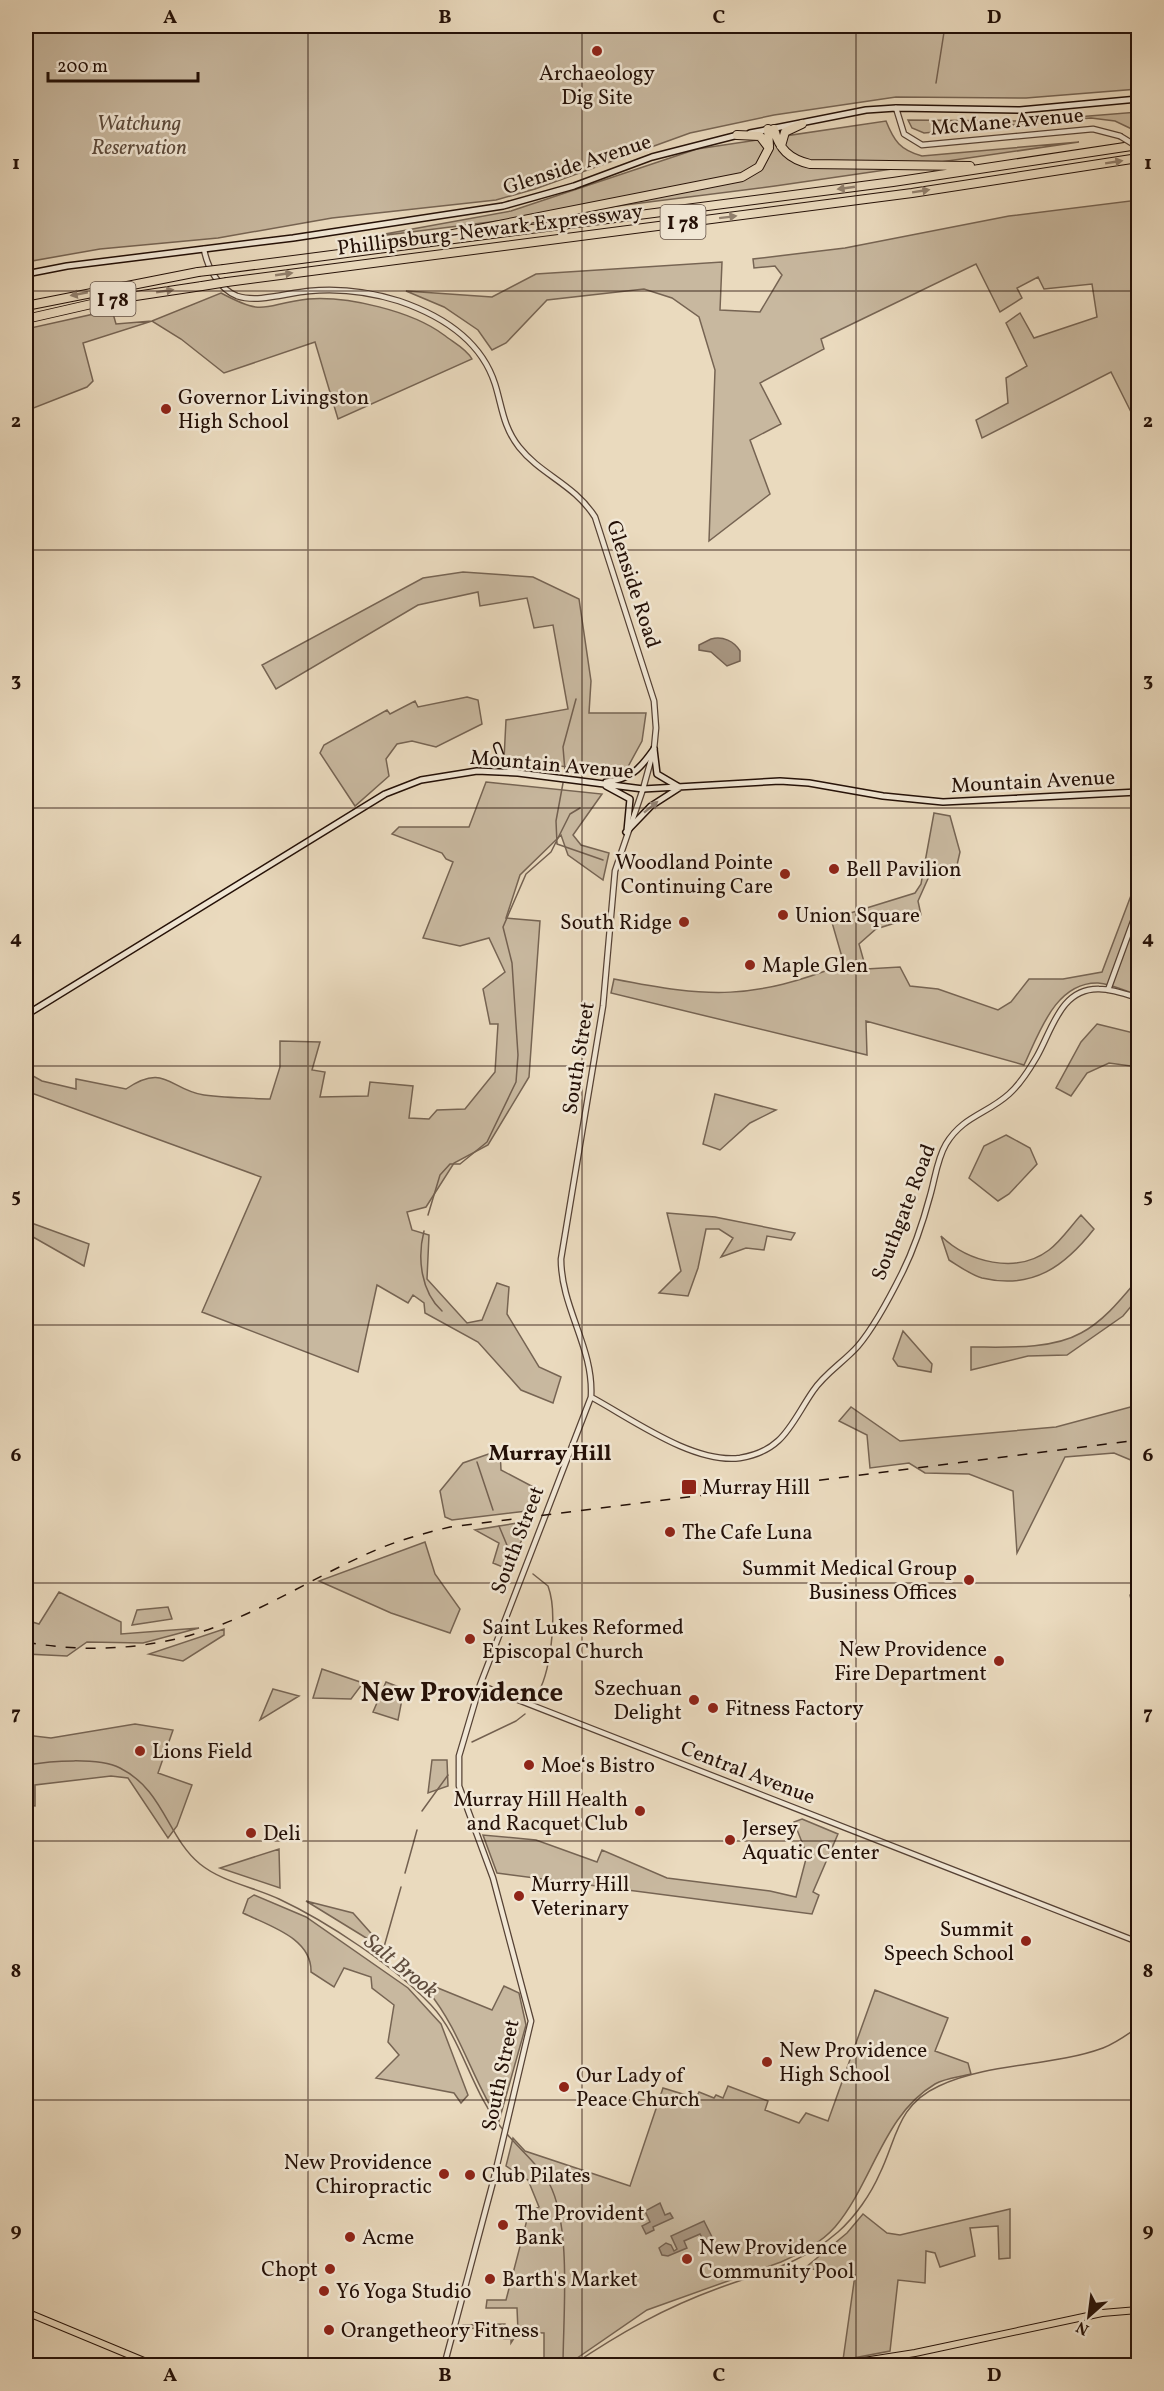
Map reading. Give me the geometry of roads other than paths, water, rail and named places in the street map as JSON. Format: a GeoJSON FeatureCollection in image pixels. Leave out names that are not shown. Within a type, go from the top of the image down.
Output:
{"type":"FeatureCollection","features":[{"type":"Feature","properties":{"kind":"highway"},"geometry":{"type":"LineString","coordinates":[[781,147],[782,135],[802,124]]}},
{"type":"Feature","properties":{"kind":"highway"},"geometry":{"type":"LineString","coordinates":[[771,129],[781,147],[796,160],[818,165],[963,166],[1028,161]]}},
{"type":"Feature","properties":{"kind":"highway"},"geometry":{"type":"LineString","coordinates":[[396,246],[735,179],[759,167],[769,148],[771,129]]}},
{"type":"Feature","properties":{"kind":"highway"},"geometry":{"type":"LineString","coordinates":[[738,135],[760,136],[769,148]]}},
{"type":"Feature","properties":{"kind":"highway","name":"Phillipsburg-Newark Expressway"},"geometry":{"type":"LineString","coordinates":[[26,306],[224,269],[882,184],[1138,146]]}},
{"type":"Feature","properties":{"kind":"highway","name":"Phillipsburg-Newark Expressway"},"geometry":{"type":"LineString","coordinates":[[26,319],[109,300],[226,282],[912,193],[1138,158]]}},
{"type":"Feature","properties":{"kind":"main road","name":"Glenside Avenue"},"geometry":{"type":"LineString","coordinates":[[26,274],[67,266],[204,249],[503,206],[574,186],[652,157],[738,135],[866,111],[896,108],[1020,110],[1138,99]]}},
{"type":"Feature","properties":{"kind":"main road"},"geometry":{"type":"LineString","coordinates":[[497,746],[503,762],[518,773]]}},
{"type":"Feature","properties":{"kind":"main road"},"geometry":{"type":"LineString","coordinates":[[598,783],[632,775],[643,766],[654,749]]}},
{"type":"Feature","properties":{"kind":"main road"},"geometry":{"type":"LineString","coordinates":[[626,832],[651,806],[680,788],[657,774],[654,749]]}},
{"type":"Feature","properties":{"kind":"main road","name":"Mountain Avenue"},"geometry":{"type":"LineString","coordinates":[[26,1015],[385,794],[443,775],[477,771],[518,773],[643,789],[790,782],[943,802],[1138,792]]}},
{"type":"Feature","properties":{"kind":"main road"},"geometry":{"type":"LineString","coordinates":[[598,783],[630,799],[626,832]]}},
{"type":"Feature","properties":{"kind":"main road"},"geometry":{"type":"LineString","coordinates":[[832,2366],[915,2353],[1102,2313],[1138,2310]]}},
{"type":"Feature","properties":{"kind":"main road"},"geometry":{"type":"LineString","coordinates":[[26,2312],[156,2366]]}},
{"type":"Feature","properties":{"kind":"street","name":"McMane Avenue"},"geometry":{"type":"LineString","coordinates":[[896,108],[904,134],[922,145],[1093,129],[1120,136],[1138,146]]}},
{"type":"Feature","properties":{"kind":"street","name":"Glenside Road"},"geometry":{"type":"LineString","coordinates":[[204,249],[213,274],[237,296],[254,298],[324,290],[367,293],[425,313],[454,328],[477,350],[491,374],[500,410],[511,436],[525,454],[586,503],[602,532],[611,568],[654,701],[656,728],[654,749],[643,789]]}},
{"type":"Feature","properties":{"kind":"street","name":"South Street"},"geometry":{"type":"LineString","coordinates":[[444,2366],[506,2128],[531,2021],[493,1878],[463,1799],[458,1776],[461,1746],[480,1685],[591,1397],[590,1366],[567,1300],[561,1259],[603,1006],[613,884],[626,832],[643,789]]}},
{"type":"Feature","properties":{"kind":"street"},"geometry":{"type":"LineString","coordinates":[[1138,908],[1108,990],[1138,998]]}},
{"type":"Feature","properties":{"kind":"street","name":"Southgate Road"},"geometry":{"type":"LineString","coordinates":[[591,1397],[677,1444],[705,1456],[730,1459],[747,1456],[777,1442],[795,1424],[820,1381],[859,1345],[902,1274],[921,1224],[945,1146],[955,1131],[975,1114],[1011,1091],[1035,1059],[1059,1012],[1068,1000],[1084,991],[1108,990]]}},
{"type":"Feature","properties":{"kind":"street","name":"Central Avenue"},"geometry":{"type":"LineString","coordinates":[[480,1685],[1138,1942]]}},
{"type":"Feature","properties":{"kind":"waterway"},"geometry":{"type":"LineString","coordinates":[[936,83],[945,26]]}},
{"type":"Feature","properties":{"kind":"waterway"},"geometry":{"type":"LineString","coordinates":[[565,771],[563,747],[576,699]]}},
{"type":"Feature","properties":{"kind":"waterway"},"geometry":{"type":"LineString","coordinates":[[563,783],[556,821],[557,844],[603,860]]}},
{"type":"Feature","properties":{"kind":"waterway"},"geometry":{"type":"LineString","coordinates":[[428,1215],[440,1175],[450,1164],[460,1164],[487,1142],[516,1082],[518,1055],[512,963],[503,927],[526,874],[551,852],[570,814],[580,808]]}},
{"type":"Feature","properties":{"kind":"waterway"},"geometry":{"type":"LineString","coordinates":[[424,1231],[421,1252],[422,1274],[429,1294],[442,1311]]}},
{"type":"Feature","properties":{"kind":"waterway"},"geometry":{"type":"LineString","coordinates":[[477,1462],[493,1510]]}},
{"type":"Feature","properties":{"kind":"waterway"},"geometry":{"type":"LineString","coordinates":[[499,1526],[514,1562]]}},
{"type":"Feature","properties":{"kind":"waterway"},"geometry":{"type":"LineString","coordinates":[[533,1574],[548,1586],[552,1612],[549,1660],[541,1688],[535,1698]]}},
{"type":"Feature","properties":{"kind":"waterway"},"geometry":{"type":"LineString","coordinates":[[1130,1595],[1138,1628]]}},
{"type":"Feature","properties":{"kind":"waterway"},"geometry":{"type":"LineString","coordinates":[[472,1742],[516,1721],[525,1714]]}},
{"type":"Feature","properties":{"kind":"waterway","name":"Salt Brook"},"geometry":{"type":"LineString","coordinates":[[26,1765],[87,1761],[120,1768],[135,1777],[146,1788],[180,1841],[200,1864],[218,1875],[298,1909],[339,1932],[380,1960],[416,1990],[442,2019],[483,2100],[504,2131]]}},
{"type":"Feature","properties":{"kind":"waterway"},"geometry":{"type":"LineString","coordinates":[[422,1811],[448,1775]]}},
{"type":"Feature","properties":{"kind":"waterway"},"geometry":{"type":"LineString","coordinates":[[405,1873],[417,1830]]}},
{"type":"Feature","properties":{"kind":"waterway"},"geometry":{"type":"LineString","coordinates":[[380,1961],[401,1887]]}},
{"type":"Feature","properties":{"kind":"waterway"},"geometry":{"type":"LineString","coordinates":[[571,2366],[625,2332],[661,2313],[719,2288],[796,2260],[824,2243],[838,2232],[862,2205],[876,2181],[906,2113],[925,2094],[959,2078],[1000,2068],[1063,2059],[1103,2048],[1138,2027]]}},
{"type":"Feature","properties":{"kind":"waterway","name":"Salt Brook"},"geometry":{"type":"LineString","coordinates":[[507,2134],[545,2176],[556,2201],[564,2247],[563,2366]]}},
{"type":"Feature","properties":{"kind":"railway"},"geometry":{"type":"LineString","coordinates":[[26,1642],[50,1646],[100,1648],[126,1647],[175,1639],[243,1616],[385,1546],[450,1527],[1138,1440]]}},
{"type":"Feature","properties":{"kind":"place","name":"Archaeology Dig Site"},"geometry":{"type":"Point","coordinates":[597,51]}},
{"type":"Feature","properties":{"kind":"place","name":"Governor Livingston High School"},"geometry":{"type":"Point","coordinates":[166,409]}},
{"type":"Feature","properties":{"kind":"place","name":"Bell Pavilion"},"geometry":{"type":"Point","coordinates":[834,869]}},
{"type":"Feature","properties":{"kind":"place","name":"Woodland Pointe Continuing Care"},"geometry":{"type":"Point","coordinates":[785,874]}},
{"type":"Feature","properties":{"kind":"place","name":"Union Square"},"geometry":{"type":"Point","coordinates":[783,915]}},
{"type":"Feature","properties":{"kind":"place","name":"South Ridge"},"geometry":{"type":"Point","coordinates":[684,922]}},
{"type":"Feature","properties":{"kind":"place","name":"Maple Glen"},"geometry":{"type":"Point","coordinates":[750,965]}},
{"type":"Feature","properties":{"kind":"place","name":"Murray Hill"},"geometry":{"type":"Point","coordinates":[689,1487]}},
{"type":"Feature","properties":{"kind":"place","name":"The Cafe Luna"},"geometry":{"type":"Point","coordinates":[670,1532]}},
{"type":"Feature","properties":{"kind":"place","name":"Summit Medical Group Business Offices"},"geometry":{"type":"Point","coordinates":[969,1580]}},
{"type":"Feature","properties":{"kind":"place","name":"Saint Lukes Reformed Episcopal Church"},"geometry":{"type":"Point","coordinates":[470,1639]}},
{"type":"Feature","properties":{"kind":"place","name":"New Providence Fire Department"},"geometry":{"type":"Point","coordinates":[999,1661]}},
{"type":"Feature","properties":{"kind":"place","name":"Szechuan Delight"},"geometry":{"type":"Point","coordinates":[694,1700]}},
{"type":"Feature","properties":{"kind":"place","name":"Fitness Factory"},"geometry":{"type":"Point","coordinates":[713,1708]}},
{"type":"Feature","properties":{"kind":"place","name":"Lions Field"},"geometry":{"type":"Point","coordinates":[140,1751]}},
{"type":"Feature","properties":{"kind":"place","name":"Moe‘s Bistro"},"geometry":{"type":"Point","coordinates":[529,1765]}},
{"type":"Feature","properties":{"kind":"place","name":"Murray Hill Health and Racquet Club"},"geometry":{"type":"Point","coordinates":[640,1811]}},
{"type":"Feature","properties":{"kind":"place","name":"Deli"},"geometry":{"type":"Point","coordinates":[251,1833]}},
{"type":"Feature","properties":{"kind":"place","name":"Jersey Aquatic Center"},"geometry":{"type":"Point","coordinates":[730,1840]}},
{"type":"Feature","properties":{"kind":"place","name":"Murry Hill Veterinary"},"geometry":{"type":"Point","coordinates":[519,1896]}},
{"type":"Feature","properties":{"kind":"place","name":"Summit Speech School"},"geometry":{"type":"Point","coordinates":[1026,1941]}},
{"type":"Feature","properties":{"kind":"place","name":"New Providence High School"},"geometry":{"type":"Point","coordinates":[767,2062]}},
{"type":"Feature","properties":{"kind":"place","name":"Our Lady of Peace Church"},"geometry":{"type":"Point","coordinates":[564,2087]}},
{"type":"Feature","properties":{"kind":"place","name":"New Providence Chiropractic"},"geometry":{"type":"Point","coordinates":[444,2174]}},
{"type":"Feature","properties":{"kind":"place","name":"Club Pilates"},"geometry":{"type":"Point","coordinates":[470,2175]}},
{"type":"Feature","properties":{"kind":"place","name":"The Provident Bank"},"geometry":{"type":"Point","coordinates":[503,2225]}},
{"type":"Feature","properties":{"kind":"place","name":"Acme"},"geometry":{"type":"Point","coordinates":[350,2237]}},
{"type":"Feature","properties":{"kind":"place","name":"New Providence Community Pool"},"geometry":{"type":"Point","coordinates":[687,2259]}},
{"type":"Feature","properties":{"kind":"place","name":"Chopt"},"geometry":{"type":"Point","coordinates":[330,2269]}},
{"type":"Feature","properties":{"kind":"place","name":"Barth's Market"},"geometry":{"type":"Point","coordinates":[490,2279]}},
{"type":"Feature","properties":{"kind":"place","name":"Y6 Yoga Studio"},"geometry":{"type":"Point","coordinates":[324,2291]}},
{"type":"Feature","properties":{"kind":"place","name":"Orangetheory Fitness"},"geometry":{"type":"Point","coordinates":[329,2330]}},
{"type":"Feature","properties":{"kind":"district","name":"Murray Hill"},"geometry":{"type":"Point","coordinates":[550,1452]}},
{"type":"Feature","properties":{"kind":"district","name":"New Providence"},"geometry":{"type":"Point","coordinates":[462,1692]}},
{"type":"Feature","properties":{"kind":"park label","name":"Watchung Reservation"},"geometry":{"type":"Point","coordinates":[139,135]}}]}
